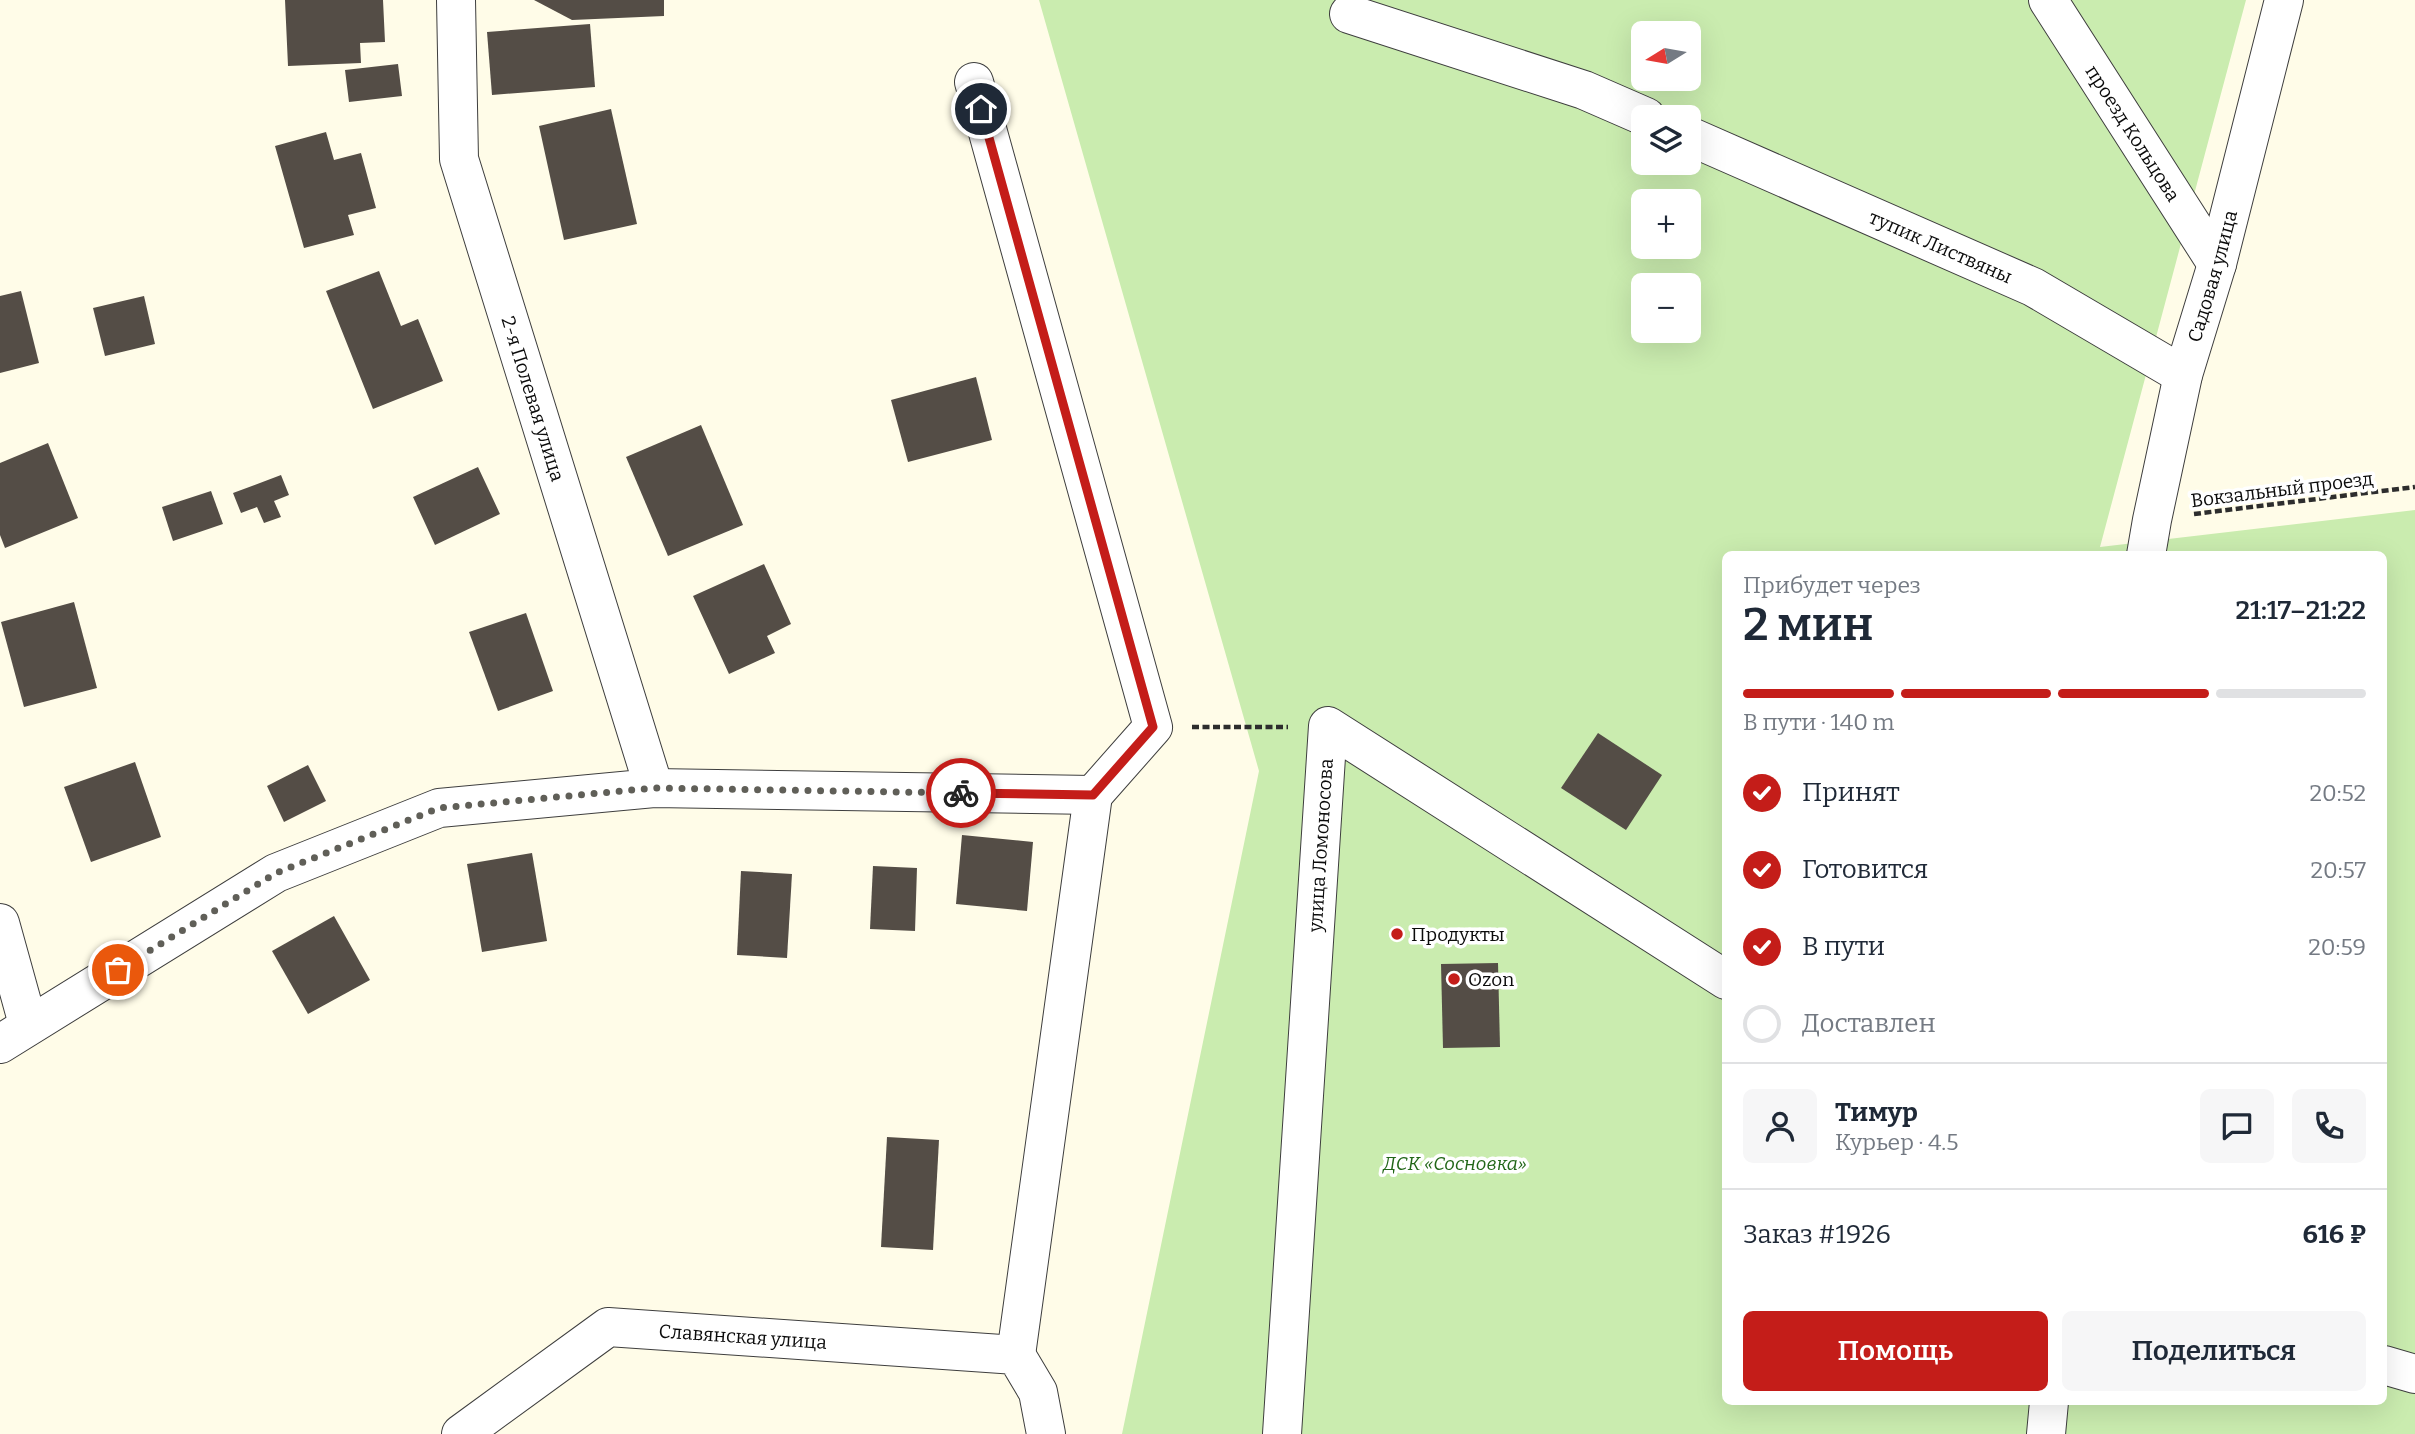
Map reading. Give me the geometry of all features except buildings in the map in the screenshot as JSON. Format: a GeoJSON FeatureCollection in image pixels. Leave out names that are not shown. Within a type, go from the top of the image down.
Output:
{"type":"FeatureCollection","features":[{"type":"Feature","properties":{"kind":"street","name":"2-я Полевая улица"},"geometry":{"type":"LineString","coordinates":[[456,0],[459,159],[654,788]]}},
{"type":"Feature","properties":{"kind":"street","name":"проезд Кольцова"},"geometry":{"type":"LineString","coordinates":[[2048,0],[2217,264]]}},
{"type":"Feature","properties":{"kind":"street","name":"Садовая улица"},"geometry":{"type":"LineString","coordinates":[[2149,537],[2183,374],[2217,264],[2284,0]]}},
{"type":"Feature","properties":{"kind":"street"},"geometry":{"type":"LineString","coordinates":[[1349,14],[1584,90],[1631,110]]}},
{"type":"Feature","properties":{"kind":"street"},"geometry":{"type":"LineString","coordinates":[[974,82],[1153,727],[1093,795],[1016,1355],[1038,1392],[1046,1434]]}},
{"type":"Feature","properties":{"kind":"street","name":"тупик Листвяны"},"geometry":{"type":"LineString","coordinates":[[1701,141],[2033,287],[2183,374]]}},
{"type":"Feature","properties":{"kind":"street","name":"улица Ломоносова"},"geometry":{"type":"LineString","coordinates":[[1282,1434],[1328,726],[1722,977]]}},
{"type":"Feature","properties":{"kind":"street"},"geometry":{"type":"LineString","coordinates":[[0,923],[14,1034],[276,873],[439,808],[654,788],[1093,795]]}},
{"type":"Feature","properties":{"kind":"street","name":"Славянская улица"},"geometry":{"type":"LineString","coordinates":[[461,1434],[608,1327],[1016,1355]]}},
{"type":"Feature","properties":{"kind":"street"},"geometry":{"type":"LineString","coordinates":[[2387,1366],[2415,1374]]}},
{"type":"Feature","properties":{"kind":"street"},"geometry":{"type":"LineString","coordinates":[[2046,1434],[2049,1405]]}},
{"type":"Feature","properties":{"kind":"path","name":"Вокзальный проезд"},"geometry":{"type":"LineString","coordinates":[[2149,537],[2415,487]]}},
{"type":"Feature","properties":{"kind":"path"},"geometry":{"type":"LineString","coordinates":[[1153,727],[1328,726]]}},
{"type":"Feature","properties":{"kind":"green space","name":"ДСК «Сосновка»"},"geometry":{"type":"Polygon","coordinates":[[[1039,0],[2246,0],[2100,547],[2415,510],[2415,1434],[1122,1434],[1259,771],[1039,0]]]}},
{"type":"Feature","properties":{"kind":"way so far"},"geometry":{"type":"LineString","coordinates":[[118,970],[276,873],[439,808],[654,788],[961,793]]}},
{"type":"Feature","properties":{"kind":"place","name":"Продукты"},"geometry":{"type":"Point","coordinates":[1397,934]}},
{"type":"Feature","properties":{"kind":"place","name":"Ozon"},"geometry":{"type":"Point","coordinates":[1454,979]}},
{"type":"Feature","properties":{"kind":"route"},"geometry":{"type":"LineString","coordinates":[[961,793],[1093,795],[1153,727],[981,109]]}}]}
